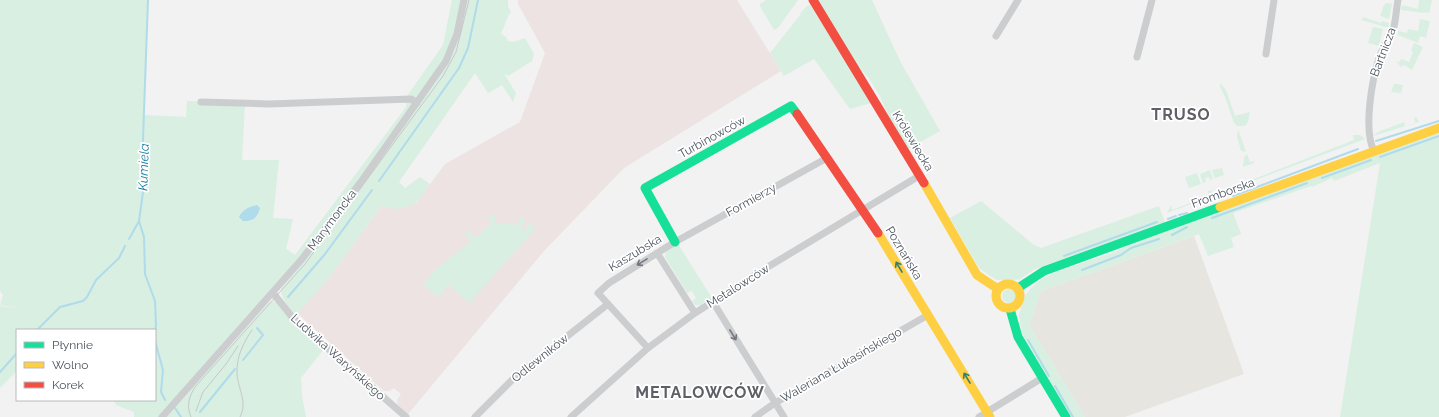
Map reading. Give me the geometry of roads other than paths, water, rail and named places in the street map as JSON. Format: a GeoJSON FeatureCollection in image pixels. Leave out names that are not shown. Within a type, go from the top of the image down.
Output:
{"type":"FeatureCollection","features":[{"type":"Feature","properties":{"kind":"street","name":"Marymoncka"},"geometry":{"type":"LineString","coordinates":[[162,417],[273,293],[326,228],[418,103],[440,72],[452,51],[464,0]]}},
{"type":"Feature","properties":{"kind":"street","name":"Królewiecka"},"geometry":{"type":"LineString","coordinates":[[813,0],[978,275],[998,289]]}},
{"type":"Feature","properties":{"kind":"street"},"geometry":{"type":"LineString","coordinates":[[996,36],[1018,0]]}},
{"type":"Feature","properties":{"kind":"street"},"geometry":{"type":"LineString","coordinates":[[1137,57],[1152,0]]}},
{"type":"Feature","properties":{"kind":"street"},"geometry":{"type":"LineString","coordinates":[[1266,54],[1274,0]]}},
{"type":"Feature","properties":{"kind":"street","name":"Bartnicza"},"geometry":{"type":"LineString","coordinates":[[1374,151],[1369,132],[1371,89],[1380,57],[1393,30],[1398,0]]}},
{"type":"Feature","properties":{"kind":"street"},"geometry":{"type":"LineString","coordinates":[[201,102],[269,104],[411,100],[418,103]]}},
{"type":"Feature","properties":{"kind":"street","name":"Poznańska"},"geometry":{"type":"LineString","coordinates":[[791,106],[864,210],[988,414]]}},
{"type":"Feature","properties":{"kind":"street","name":"Turbinowców"},"geometry":{"type":"LineString","coordinates":[[645,188],[791,106]]}},
{"type":"Feature","properties":{"kind":"street","name":"Fromborska"},"geometry":{"type":"LineString","coordinates":[[1018,288],[1051,268],[1439,128]]}},
{"type":"Feature","properties":{"kind":"street","name":"Formierzy"},"geometry":{"type":"LineString","coordinates":[[675,242],[827,158]]}},
{"type":"Feature","properties":{"kind":"street","name":"Metalowców"},"geometry":{"type":"LineString","coordinates":[[571,417],[648,348],[696,313],[919,176]]}},
{"type":"Feature","properties":{"kind":"street","name":"Kaszubska"},"geometry":{"type":"LineString","coordinates":[[608,304],[598,293],[609,283],[675,242],[645,188]]}},
{"type":"Feature","properties":{"kind":"street"},"geometry":{"type":"LineString","coordinates":[[657,253],[696,313]]}},
{"type":"Feature","properties":{"kind":"street"},"geometry":{"type":"LineString","coordinates":[[1007,283],[1015,285],[1018,288],[1021,294],[1020,300],[1016,306],[1010,309],[1001,306],[998,303],[996,294],[998,289],[1004,284],[1007,283]]}},
{"type":"Feature","properties":{"kind":"street","name":"Ludwika Waryńskiego"},"geometry":{"type":"LineString","coordinates":[[273,293],[293,318],[406,417]]}},
{"type":"Feature","properties":{"kind":"street"},"geometry":{"type":"LineString","coordinates":[[713,302],[784,417]]}},
{"type":"Feature","properties":{"kind":"street"},"geometry":{"type":"LineString","coordinates":[[608,304],[648,348]]}},
{"type":"Feature","properties":{"kind":"street","name":"Odlewników"},"geometry":{"type":"LineString","coordinates":[[475,417],[513,379],[608,304]]}},
{"type":"Feature","properties":{"kind":"street"},"geometry":{"type":"LineString","coordinates":[[1010,309],[1018,337],[1066,417]]}},
{"type":"Feature","properties":{"kind":"street","name":"Waleriana Łukasińskiego"},"geometry":{"type":"LineString","coordinates":[[756,417],[775,403],[928,315]]}},
{"type":"Feature","properties":{"kind":"street"},"geometry":{"type":"LineString","coordinates":[[979,417],[988,414],[1042,378]]}},
{"type":"Feature","properties":{"kind":"water"},"geometry":{"type":"Polygon","coordinates":[[[257,205],[260,208],[254,219],[243,221],[239,217],[246,209],[257,205]]]}},
{"type":"Feature","properties":{"kind":"waterway","name":"Kumiela"},"geometry":{"type":"LineString","coordinates":[[148,0],[142,167],[143,192],[139,221],[144,237],[145,274],[155,301],[155,329]]}},
{"type":"Feature","properties":{"kind":"waterway"},"geometry":{"type":"LineString","coordinates":[[379,181],[459,68],[468,48],[478,0]]}},
{"type":"Feature","properties":{"kind":"waterway"},"geometry":{"type":"LineString","coordinates":[[1376,141],[1439,121]]}},
{"type":"Feature","properties":{"kind":"waterway"},"geometry":{"type":"LineString","coordinates":[[1380,157],[1439,136]]}},
{"type":"Feature","properties":{"kind":"waterway"},"geometry":{"type":"LineString","coordinates":[[1233,196],[1358,149]]}},
{"type":"Feature","properties":{"kind":"waterway"},"geometry":{"type":"LineString","coordinates":[[1322,178],[1371,160]]}},
{"type":"Feature","properties":{"kind":"waterway"},"geometry":{"type":"LineString","coordinates":[[1212,218],[1307,183]]}},
{"type":"Feature","properties":{"kind":"waterway"},"geometry":{"type":"LineString","coordinates":[[288,297],[325,254],[372,190]]}},
{"type":"Feature","properties":{"kind":"waterway"},"geometry":{"type":"LineString","coordinates":[[1179,215],[1187,213]]}},
{"type":"Feature","properties":{"kind":"waterway"},"geometry":{"type":"LineString","coordinates":[[1168,219],[1176,216]]}},
{"type":"Feature","properties":{"kind":"waterway"},"geometry":{"type":"LineString","coordinates":[[129,239],[139,221]]}},
{"type":"Feature","properties":{"kind":"waterway"},"geometry":{"type":"LineString","coordinates":[[1064,256],[1157,222]]}},
{"type":"Feature","properties":{"kind":"waterway"},"geometry":{"type":"LineString","coordinates":[[1172,235],[1187,227]]}},
{"type":"Feature","properties":{"kind":"waterway"},"geometry":{"type":"LineString","coordinates":[[1082,270],[1121,255],[1131,248],[1159,239]]}},
{"type":"Feature","properties":{"kind":"waterway"},"geometry":{"type":"LineString","coordinates":[[38,329],[60,307],[83,301],[87,297],[96,280],[119,258],[125,246]]}},
{"type":"Feature","properties":{"kind":"waterway"},"geometry":{"type":"LineString","coordinates":[[243,360],[263,335],[257,328]]}},
{"type":"Feature","properties":{"kind":"waterway"},"geometry":{"type":"LineString","coordinates":[[1028,340],[1049,376]]}},
{"type":"Feature","properties":{"kind":"waterway","name":"Kumiela"},"geometry":{"type":"LineString","coordinates":[[156,345],[163,370],[161,392],[165,400]]}},
{"type":"Feature","properties":{"kind":"waterway"},"geometry":{"type":"LineString","coordinates":[[0,372],[16,354]]}},
{"type":"Feature","properties":{"kind":"waterway"},"geometry":{"type":"LineString","coordinates":[[200,412],[235,369]]}},
{"type":"Feature","properties":{"kind":"waterway"},"geometry":{"type":"LineString","coordinates":[[1055,386],[1073,417]]}},
{"type":"Feature","properties":{"kind":"waterway","name":"Kumiela"},"geometry":{"type":"LineString","coordinates":[[175,408],[181,417]]}},
{"type":"Feature","properties":{"kind":"tram line"},"geometry":{"type":"LineString","coordinates":[[191,417],[189,413],[189,402],[195,387],[305,264],[443,76],[456,52],[469,0]]}},
{"type":"Feature","properties":{"kind":"tram line"},"geometry":{"type":"LineString","coordinates":[[240,417],[243,401],[237,368],[243,345],[252,330]]}},
{"type":"Feature","properties":{"kind":"tram line"},"geometry":{"type":"LineString","coordinates":[[196,411],[203,392],[226,364],[238,346]]}},
{"type":"Feature","properties":{"kind":"district","name":"TRUSO"},"geometry":{"type":"Point","coordinates":[1181,114]}},
{"type":"Feature","properties":{"kind":"district","name":"METALOWCÓW"},"geometry":{"type":"Point","coordinates":[700,392]}}]}
